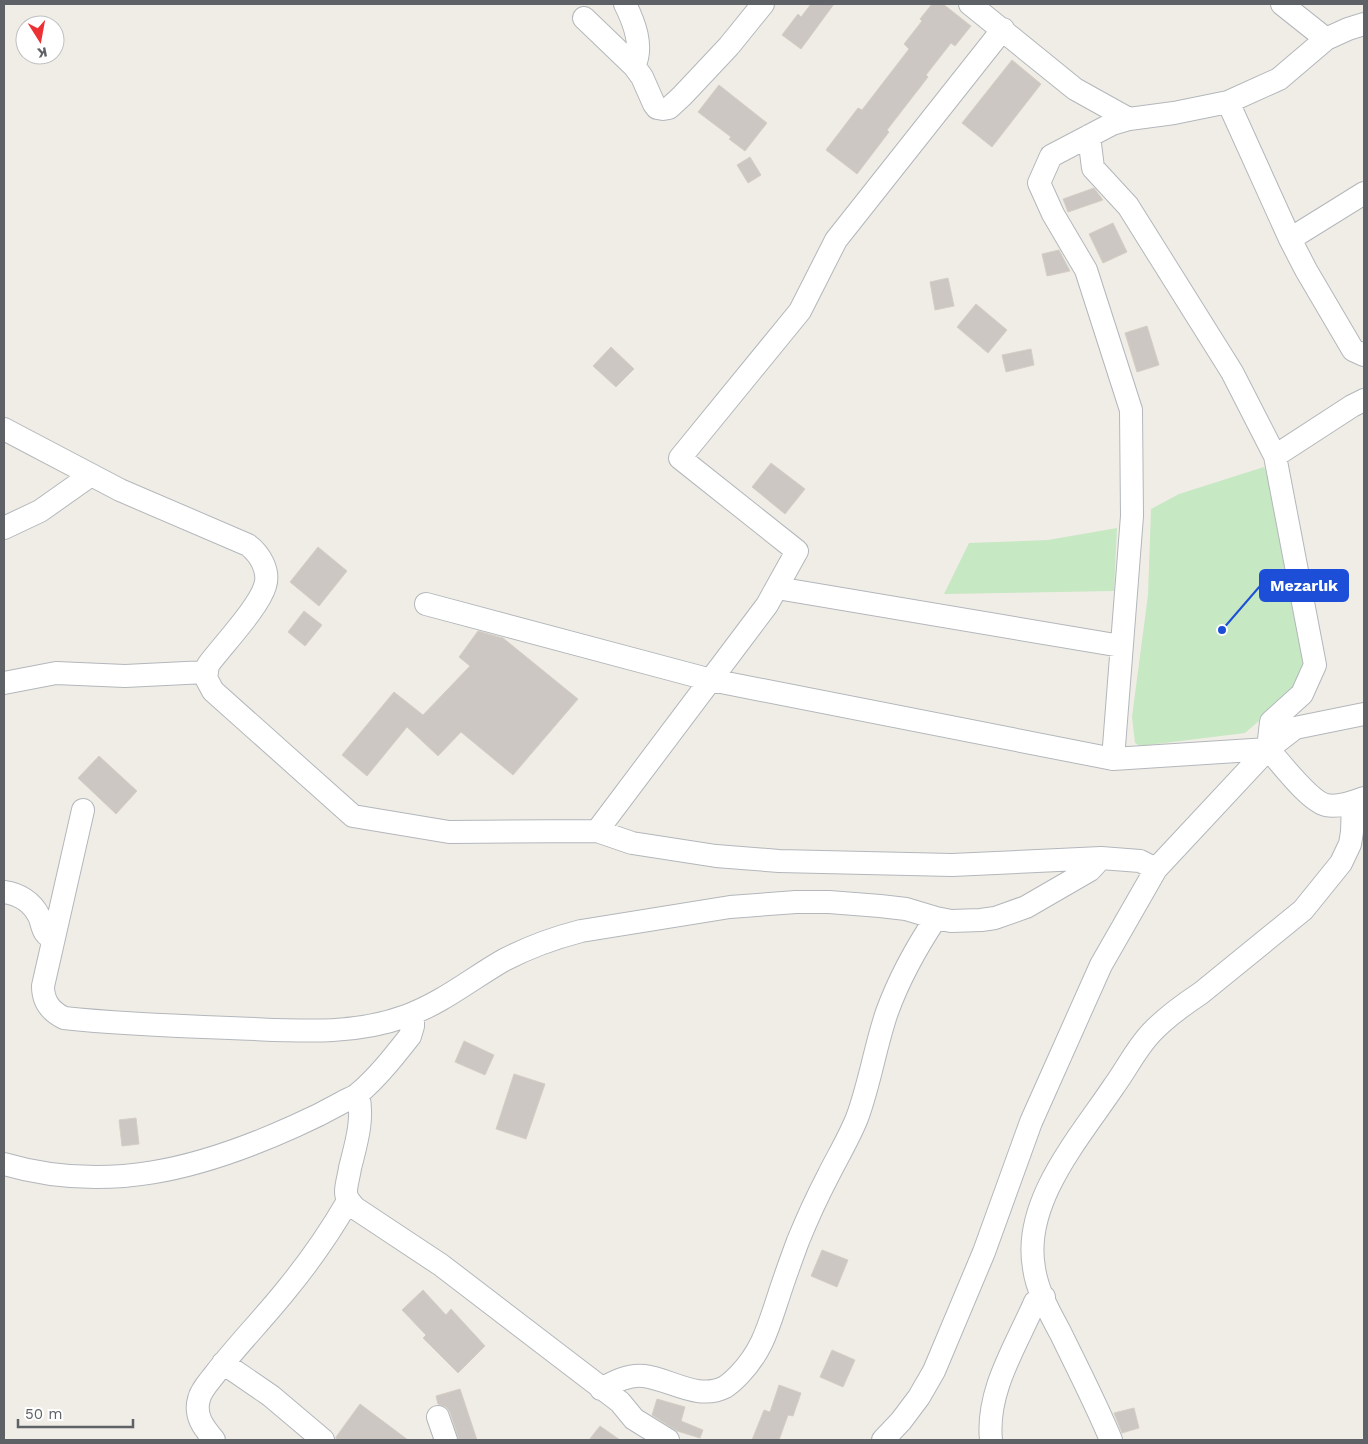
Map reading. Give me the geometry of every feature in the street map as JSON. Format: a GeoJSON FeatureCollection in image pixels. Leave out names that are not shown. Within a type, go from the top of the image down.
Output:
{"type":"FeatureCollection","features":[{"type":"Feature","properties":{"kind":"street"},"geometry":{"type":"LineString","coordinates":[[625,4],[638,39],[638,57],[634,66]]}},
{"type":"Feature","properties":{"kind":"street"},"geometry":{"type":"LineString","coordinates":[[584,18],[634,66],[642,77],[654,104],[658,108],[663,109],[669,108],[682,96],[729,46],[763,4]]}},
{"type":"Feature","properties":{"kind":"street"},"geometry":{"type":"LineString","coordinates":[[1282,4],[1326,39]]}},
{"type":"Feature","properties":{"kind":"street"},"geometry":{"type":"LineString","coordinates":[[977,6],[1075,88],[1129,119]]}},
{"type":"Feature","properties":{"kind":"street"},"geometry":{"type":"LineString","coordinates":[[1113,759],[1132,516],[1131,410],[1086,270],[1053,214],[1039,183],[1051,156],[1112,124],[1129,119],[1174,114],[1228,102],[1279,79],[1326,39],[1364,24]]}},
{"type":"Feature","properties":{"kind":"street"},"geometry":{"type":"LineString","coordinates":[[597,831],[767,605],[797,551],[680,458],[800,311],[836,240],[1003,29]]}},
{"type":"Feature","properties":{"kind":"street"},"geometry":{"type":"LineString","coordinates":[[1228,102],[1306,270],[1354,350],[1364,355]]}},
{"type":"Feature","properties":{"kind":"street"},"geometry":{"type":"LineString","coordinates":[[1088,136],[1093,168],[1128,206],[1232,372],[1274,456],[1315,665],[1302,694],[1270,722],[1268,749],[1297,782],[1318,802],[1337,806],[1358,800],[1350,844],[1341,863],[1303,910],[1201,993],[1166,1018],[1137,1049],[1116,1084],[1066,1154],[1037,1214],[1032,1246],[1034,1269],[1044,1297],[1111,1440]]}},
{"type":"Feature","properties":{"kind":"street"},"geometry":{"type":"LineString","coordinates":[[1290,239],[1364,193]]}},
{"type":"Feature","properties":{"kind":"street"},"geometry":{"type":"LineString","coordinates":[[1274,456],[1364,400]]}},
{"type":"Feature","properties":{"kind":"street"},"geometry":{"type":"LineString","coordinates":[[4,429],[120,490],[248,545],[256,551],[265,571],[266,584],[260,599],[208,665],[206,678],[213,691],[352,816],[449,832],[597,831],[632,843],[716,856],[779,861],[952,865],[1101,858],[1140,861],[1156,868]]}},
{"type":"Feature","properties":{"kind":"street"},"geometry":{"type":"LineString","coordinates":[[4,528],[40,511],[91,475]]}},
{"type":"Feature","properties":{"kind":"street"},"geometry":{"type":"LineString","coordinates":[[777,588],[1121,646]]}},
{"type":"Feature","properties":{"kind":"street"},"geometry":{"type":"LineString","coordinates":[[426,604],[711,680],[1113,759],[1268,749]]}},
{"type":"Feature","properties":{"kind":"street"},"geometry":{"type":"LineString","coordinates":[[4,683],[56,673],[124,676],[206,672]]}},
{"type":"Feature","properties":{"kind":"street"},"geometry":{"type":"LineString","coordinates":[[883,1440],[901,1422],[919,1397],[934,1371],[984,1252],[1031,1122],[1101,966],[1156,868],[1268,749],[1295,728],[1364,714]]}},
{"type":"Feature","properties":{"kind":"street"},"geometry":{"type":"LineString","coordinates":[[84,810],[53,938],[43,993],[48,1006],[64,1018],[119,1024],[318,1032],[364,1028],[413,1014],[438,1002],[521,952],[560,936],[603,926],[730,907],[796,902],[880,906],[906,909],[936,918],[959,921],[981,920],[1011,913],[1033,903],[1090,870],[1101,858]]}},
{"type":"Feature","properties":{"kind":"street"},"geometry":{"type":"LineString","coordinates":[[4,892],[15,895],[30,904],[40,918],[44,933],[53,938]]}},
{"type":"Feature","properties":{"kind":"street"},"geometry":{"type":"LineString","coordinates":[[601,1389],[622,1379],[644,1376],[698,1391],[716,1390],[725,1387],[737,1377],[756,1354],[770,1326],[785,1276],[812,1208],[856,1120],[868,1086],[887,1013],[897,986],[921,940],[936,918]]}},
{"type":"Feature","properties":{"kind":"street"},"geometry":{"type":"LineString","coordinates":[[4,1164],[42,1173],[69,1176],[122,1177],[165,1171],[207,1160],[268,1138],[358,1094],[410,1036],[413,1026],[413,1014]]}},
{"type":"Feature","properties":{"kind":"street"},"geometry":{"type":"LineString","coordinates":[[358,1094],[361,1104],[361,1117],[345,1193],[348,1201],[355,1208],[448,1270],[620,1402],[634,1419],[668,1440]]}},
{"type":"Feature","properties":{"kind":"street"},"geometry":{"type":"LineString","coordinates":[[214,1440],[199,1419],[198,1404],[202,1392],[223,1363],[293,1282],[348,1201]]}},
{"type":"Feature","properties":{"kind":"street"},"geometry":{"type":"LineString","coordinates":[[992,1440],[991,1416],[999,1383],[1035,1302],[1044,1297]]}},
{"type":"Feature","properties":{"kind":"street"},"geometry":{"type":"LineString","coordinates":[[223,1363],[271,1396],[323,1440]]}},
{"type":"Feature","properties":{"kind":"street"},"geometry":{"type":"LineString","coordinates":[[438,1418],[446,1440]]}},
{"type":"Feature","properties":{"kind":"green space"},"geometry":{"type":"Polygon","coordinates":[[[1264,467],[1272,488],[1306,660],[1299,681],[1284,699],[1245,733],[1140,746],[1135,743],[1132,717],[1148,595],[1151,509],[1179,494],[1264,467]]]}},
{"type":"Feature","properties":{"kind":"green space"},"geometry":{"type":"Polygon","coordinates":[[[1117,528],[1114,591],[944,594],[969,543],[1048,540],[1117,528]]]}},
{"type":"Feature","properties":{"kind":"building"},"geometry":{"type":"Polygon","coordinates":[[[811,4],[834,4],[801,49],[782,35],[798,14],[801,17],[811,4]]]}},
{"type":"Feature","properties":{"kind":"building"},"geometry":{"type":"Polygon","coordinates":[[[932,4],[943,4],[971,26],[955,46],[951,43],[926,75],[928,77],[887,130],[889,132],[857,174],[826,150],[858,108],[862,110],[909,49],[904,44],[922,21],[920,19],[932,4]]]}},
{"type":"Feature","properties":{"kind":"building"},"geometry":{"type":"Polygon","coordinates":[[[1012,60],[1041,84],[992,147],[962,123],[1012,60]]]}},
{"type":"Feature","properties":{"kind":"building"},"geometry":{"type":"Polygon","coordinates":[[[719,85],[767,123],[745,151],[729,139],[731,137],[698,112],[719,85]]]}},
{"type":"Feature","properties":{"kind":"building"},"geometry":{"type":"Polygon","coordinates":[[[750,157],[761,175],[748,183],[737,165],[750,157]]]}},
{"type":"Feature","properties":{"kind":"building"},"geometry":{"type":"Polygon","coordinates":[[[1094,188],[1103,200],[1068,212],[1063,199],[1094,188]]]}},
{"type":"Feature","properties":{"kind":"building"},"geometry":{"type":"Polygon","coordinates":[[[1113,223],[1127,252],[1103,263],[1089,234],[1113,223]]]}},
{"type":"Feature","properties":{"kind":"building"},"geometry":{"type":"Polygon","coordinates":[[[1059,250],[1070,271],[1047,276],[1042,254],[1059,250]]]}},
{"type":"Feature","properties":{"kind":"building"},"geometry":{"type":"Polygon","coordinates":[[[948,278],[954,306],[935,310],[930,282],[948,278]]]}},
{"type":"Feature","properties":{"kind":"building"},"geometry":{"type":"Polygon","coordinates":[[[976,304],[1007,330],[988,353],[957,327],[976,304]]]}},
{"type":"Feature","properties":{"kind":"building"},"geometry":{"type":"Polygon","coordinates":[[[1147,326],[1159,365],[1137,372],[1125,333],[1147,326]]]}},
{"type":"Feature","properties":{"kind":"building"},"geometry":{"type":"Polygon","coordinates":[[[611,347],[634,369],[616,387],[593,366],[611,347]]]}},
{"type":"Feature","properties":{"kind":"building"},"geometry":{"type":"Polygon","coordinates":[[[1031,349],[1034,365],[1006,372],[1002,355],[1031,349]]]}},
{"type":"Feature","properties":{"kind":"building"},"geometry":{"type":"Polygon","coordinates":[[[771,463],[805,489],[785,514],[752,487],[771,463]]]}},
{"type":"Feature","properties":{"kind":"building"},"geometry":{"type":"Polygon","coordinates":[[[318,547],[347,571],[319,606],[290,582],[318,547]]]}},
{"type":"Feature","properties":{"kind":"building"},"geometry":{"type":"Polygon","coordinates":[[[304,611],[322,625],[305,646],[288,632],[304,611]]]}},
{"type":"Feature","properties":{"kind":"building"},"geometry":{"type":"Polygon","coordinates":[[[478,631],[503,638],[578,699],[513,775],[461,732],[438,756],[407,727],[367,776],[342,755],[394,692],[423,715],[470,666],[459,657],[478,631]]]}},
{"type":"Feature","properties":{"kind":"building"},"geometry":{"type":"Polygon","coordinates":[[[99,756],[137,791],[116,814],[78,778],[99,756]]]}},
{"type":"Feature","properties":{"kind":"building"},"geometry":{"type":"Polygon","coordinates":[[[464,1041],[494,1055],[485,1075],[455,1062],[464,1041]]]}},
{"type":"Feature","properties":{"kind":"building"},"geometry":{"type":"Polygon","coordinates":[[[514,1074],[545,1084],[526,1139],[496,1129],[514,1074]]]}},
{"type":"Feature","properties":{"kind":"building"},"geometry":{"type":"Polygon","coordinates":[[[136,1118],[139,1144],[122,1146],[119,1120],[136,1118]]]}},
{"type":"Feature","properties":{"kind":"building"},"geometry":{"type":"Polygon","coordinates":[[[822,1250],[848,1260],[837,1287],[811,1276],[822,1250]]]}},
{"type":"Feature","properties":{"kind":"building"},"geometry":{"type":"Polygon","coordinates":[[[423,1290],[446,1315],[451,1309],[485,1346],[458,1373],[423,1338],[426,1335],[402,1310],[423,1290]]]}},
{"type":"Feature","properties":{"kind":"building"},"geometry":{"type":"Polygon","coordinates":[[[832,1350],[855,1360],[843,1387],[820,1377],[832,1350]]]}},
{"type":"Feature","properties":{"kind":"building"},"geometry":{"type":"Polygon","coordinates":[[[779,1385],[801,1393],[793,1416],[788,1415],[779,1440],[752,1440],[764,1410],[770,1412],[779,1385]]]}},
{"type":"Feature","properties":{"kind":"building"},"geometry":{"type":"Polygon","coordinates":[[[460,1389],[477,1440],[459,1440],[450,1412],[446,1407],[438,1404],[436,1396],[460,1389]]]}},
{"type":"Feature","properties":{"kind":"building"},"geometry":{"type":"Polygon","coordinates":[[[657,1399],[685,1407],[681,1421],[703,1430],[700,1438],[677,1431],[652,1415],[657,1399]]]}},
{"type":"Feature","properties":{"kind":"building"},"geometry":{"type":"Polygon","coordinates":[[[360,1404],[408,1440],[336,1440],[336,1437],[360,1404]]]}},
{"type":"Feature","properties":{"kind":"building"},"geometry":{"type":"Polygon","coordinates":[[[1134,1408],[1139,1428],[1122,1433],[1114,1413],[1134,1408]]]}},
{"type":"Feature","properties":{"kind":"building"},"geometry":{"type":"Polygon","coordinates":[[[600,1426],[620,1440],[589,1440],[600,1426]]]}},
{"type":"Feature","properties":{"kind":"place","name":"Mezarlık"},"geometry":{"type":"Point","coordinates":[1222,630]}}]}
